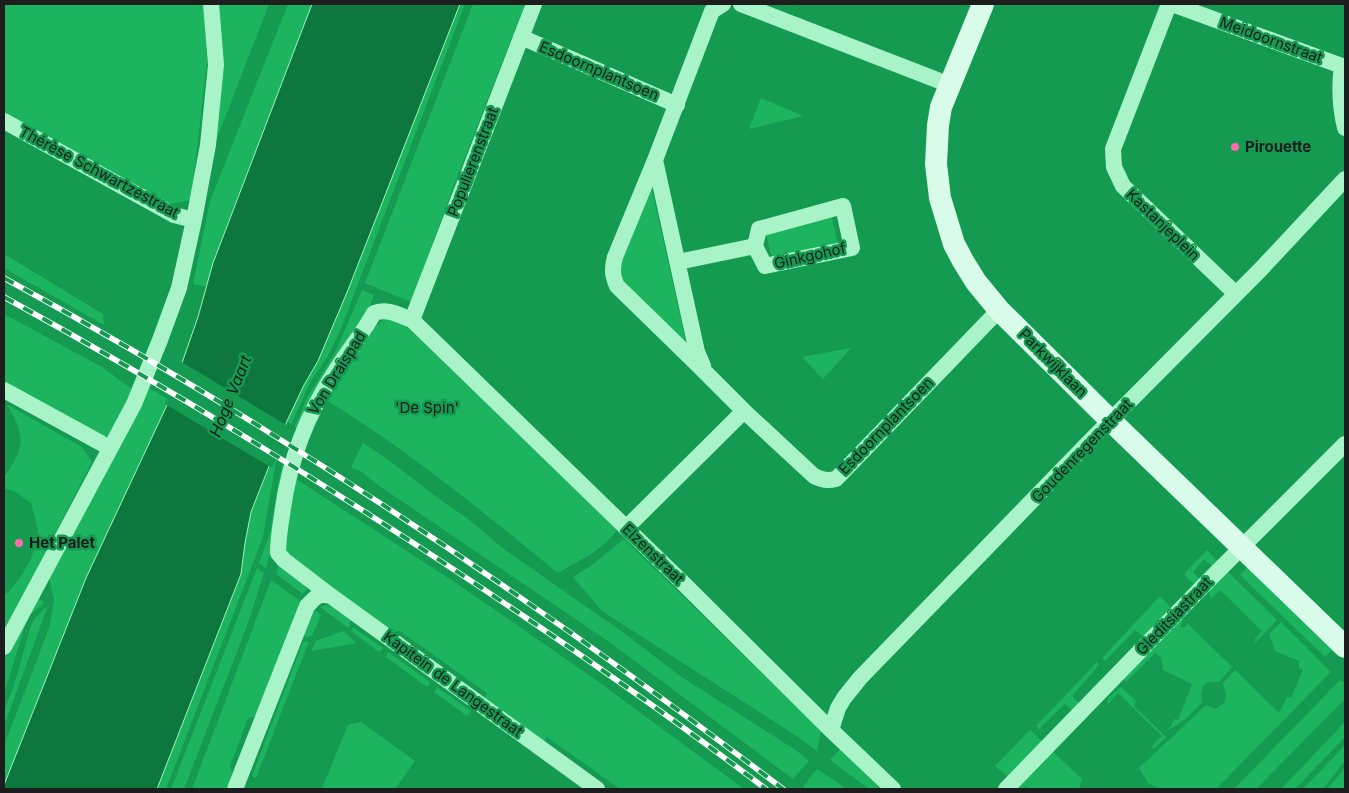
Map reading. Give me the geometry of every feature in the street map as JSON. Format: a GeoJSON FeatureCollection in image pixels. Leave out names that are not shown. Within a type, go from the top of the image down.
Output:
{"type":"FeatureCollection","features":[{"type":"Feature","properties":{"kind":"street"},"geometry":{"type":"LineString","coordinates":[[4,647],[134,404],[160,340],[178,288],[194,220],[208,145],[216,65],[211,4]]}},
{"type":"Feature","properties":{"kind":"street","name":"Populierenstraat"},"geometry":{"type":"LineString","coordinates":[[412,320],[534,4]]}},
{"type":"Feature","properties":{"kind":"street","name":"Esdoornplantsoen"},"geometry":{"type":"LineString","coordinates":[[723,4],[712,12],[677,105],[615,257],[612,269],[617,286],[744,411],[814,476],[828,481],[836,479],[999,310]]}},
{"type":"Feature","properties":{"kind":"street"},"geometry":{"type":"LineString","coordinates":[[741,4],[950,85]]}},
{"type":"Feature","properties":{"kind":"street","name":"Parkwijklaan"},"geometry":{"type":"LineString","coordinates":[[983,4],[941,107],[938,125],[936,164],[940,198],[954,244],[963,261],[976,282],[999,310],[1345,647]]}},
{"type":"Feature","properties":{"kind":"street","name":"Meidoornstraat"},"geometry":{"type":"LineString","coordinates":[[1170,4],[1342,66],[1340,94],[1345,128]]}},
{"type":"Feature","properties":{"kind":"street","name":"Kastanjeplein"},"geometry":{"type":"LineString","coordinates":[[1170,4],[1113,150],[1114,167],[1123,186],[1236,294]]}},
{"type":"Feature","properties":{"kind":"street","name":"Esdoornplantsoen"},"geometry":{"type":"LineString","coordinates":[[521,37],[677,105]]}},
{"type":"Feature","properties":{"kind":"street","name":"Thérèse Schwartzestraat"},"geometry":{"type":"LineString","coordinates":[[4,121],[174,215],[194,220]]}},
{"type":"Feature","properties":{"kind":"street","name":"Esdoornplantsoen"},"geometry":{"type":"LineString","coordinates":[[655,160],[697,352],[704,371]]}},
{"type":"Feature","properties":{"kind":"street","name":"Goudenregenstraat"},"geometry":{"type":"LineString","coordinates":[[831,730],[838,708],[860,678],[1236,294],[1345,179]]}},
{"type":"Feature","properties":{"kind":"street","name":"Ginkgohof"},"geometry":{"type":"LineString","coordinates":[[843,206],[852,248],[765,266],[755,246],[759,229],[843,206]]}},
{"type":"Feature","properties":{"kind":"street","name":"Ginkgohof"},"geometry":{"type":"LineString","coordinates":[[678,262],[755,246]]}},
{"type":"Feature","properties":{"kind":"street","name":"Von Draispad"},"geometry":{"type":"LineString","coordinates":[[331,596],[284,560],[278,553],[289,475],[312,410],[374,313],[382,310],[389,311],[412,320]]}},
{"type":"Feature","properties":{"kind":"street","name":"Elzenstraat"},"geometry":{"type":"LineString","coordinates":[[412,320],[893,789]]}},
{"type":"Feature","properties":{"kind":"street"},"geometry":{"type":"LineString","coordinates":[[4,390],[110,448]]}},
{"type":"Feature","properties":{"kind":"street"},"geometry":{"type":"LineString","coordinates":[[626,528],[744,411]]}},
{"type":"Feature","properties":{"kind":"street","name":"Gleditsiastraat"},"geometry":{"type":"LineString","coordinates":[[1006,789],[1106,685],[1345,444]]}},
{"type":"Feature","properties":{"kind":"street"},"geometry":{"type":"LineString","coordinates":[[235,789],[307,606],[321,594],[331,596]]}},
{"type":"Feature","properties":{"kind":"street","name":"Kapitein de Langestraat"},"geometry":{"type":"LineString","coordinates":[[331,596],[597,789]]}},
{"type":"Feature","properties":{"kind":"green space"},"geometry":{"type":"Polygon","coordinates":[[[4,4],[204,4],[207,63],[191,200],[170,204],[4,114],[4,4]]]}},
{"type":"Feature","properties":{"kind":"green space"},"geometry":{"type":"Polygon","coordinates":[[[216,4],[269,4],[216,141],[216,4]]]}},
{"type":"Feature","properties":{"kind":"green space"},"geometry":{"type":"Polygon","coordinates":[[[288,4],[312,4],[223,235],[207,287],[193,284],[210,201],[288,4]]]}},
{"type":"Feature","properties":{"kind":"green space"},"geometry":{"type":"Polygon","coordinates":[[[460,4],[465,4],[340,331],[328,356],[311,381],[291,424],[287,421],[318,361],[350,284],[460,4]]]}},
{"type":"Feature","properties":{"kind":"green space"},"geometry":{"type":"Polygon","coordinates":[[[473,4],[525,4],[456,180],[411,302],[365,283],[473,4]]]}},
{"type":"Feature","properties":{"kind":"green space"},"geometry":{"type":"Polygon","coordinates":[[[761,98],[803,116],[749,129],[761,98]]]}},
{"type":"Feature","properties":{"kind":"green space"},"geometry":{"type":"Polygon","coordinates":[[[650,181],[687,347],[626,286],[618,269],[650,181]]]}},
{"type":"Feature","properties":{"kind":"green space"},"geometry":{"type":"Polygon","coordinates":[[[831,214],[838,244],[772,259],[765,230],[831,214]]]}},
{"type":"Feature","properties":{"kind":"green space"},"geometry":{"type":"Polygon","coordinates":[[[4,254],[103,314],[104,325],[4,268],[4,254]]]}},
{"type":"Feature","properties":{"kind":"green space"},"geometry":{"type":"Polygon","coordinates":[[[362,290],[374,295],[365,320],[298,428],[294,427],[308,396],[335,353],[362,290]]]}},
{"type":"Feature","properties":{"kind":"green space"},"geometry":{"type":"Polygon","coordinates":[[[4,314],[102,367],[133,390],[112,436],[102,436],[4,384],[4,314]]]}},
{"type":"Feature","properties":{"kind":"green space","name":"'De Spin'"},"geometry":{"type":"Polygon","coordinates":[[[385,319],[407,327],[615,528],[616,532],[589,555],[558,573],[416,461],[326,400],[361,344],[377,325],[385,319]]]}},
{"type":"Feature","properties":{"kind":"green space"},"geometry":{"type":"Polygon","coordinates":[[[851,348],[823,379],[802,357],[851,348]]]}},
{"type":"Feature","properties":{"kind":"green space"},"geometry":{"type":"Polygon","coordinates":[[[146,386],[169,400],[86,578],[4,785],[4,746],[49,628],[54,600],[49,577],[146,386]]]}},
{"type":"Feature","properties":{"kind":"green space"},"geometry":{"type":"Polygon","coordinates":[[[6,404],[82,447],[92,462],[4,632],[4,596],[26,568],[34,551],[38,534],[31,503],[14,491],[4,488],[4,476],[17,456],[20,447],[18,427],[6,404]]]}},
{"type":"Feature","properties":{"kind":"green space"},"geometry":{"type":"Polygon","coordinates":[[[363,443],[467,518],[505,550],[624,633],[680,676],[797,751],[809,761],[793,779],[612,644],[375,483],[362,472],[351,467],[363,443]]]}},
{"type":"Feature","properties":{"kind":"green space"},"geometry":{"type":"Polygon","coordinates":[[[273,459],[276,461],[263,537],[166,789],[157,789],[241,574],[251,512],[273,459]]]}},
{"type":"Feature","properties":{"kind":"green space"},"geometry":{"type":"Polygon","coordinates":[[[283,464],[285,465],[272,546],[266,568],[259,563],[270,532],[283,464]]]}},
{"type":"Feature","properties":{"kind":"green space"},"geometry":{"type":"Polygon","coordinates":[[[296,479],[456,583],[592,677],[744,789],[620,789],[547,737],[543,743],[484,699],[487,693],[400,631],[389,632],[287,554],[284,538],[285,528],[296,479]]]}},
{"type":"Feature","properties":{"kind":"green space"},"geometry":{"type":"Polygon","coordinates":[[[624,539],[821,731],[817,751],[602,611],[573,577],[592,565],[624,539]]]}},
{"type":"Feature","properties":{"kind":"green space"},"geometry":{"type":"Polygon","coordinates":[[[1207,550],[1218,562],[1213,567],[1204,559],[1193,572],[1200,579],[1194,584],[1185,576],[1185,573],[1207,550]]]}},
{"type":"Feature","properties":{"kind":"green space"},"geometry":{"type":"Polygon","coordinates":[[[279,563],[304,584],[307,590],[303,594],[276,574],[279,563]]]}},
{"type":"Feature","properties":{"kind":"green space"},"geometry":{"type":"Polygon","coordinates":[[[1247,567],[1332,650],[1325,657],[1240,575],[1247,567]]]}},
{"type":"Feature","properties":{"kind":"green space"},"geometry":{"type":"Polygon","coordinates":[[[257,568],[264,573],[248,623],[184,789],[171,789],[257,568]]]}},
{"type":"Feature","properties":{"kind":"green space"},"geometry":{"type":"Polygon","coordinates":[[[1226,570],[1277,620],[1255,643],[1255,639],[1262,631],[1220,590],[1211,599],[1208,588],[1226,570]]]}},
{"type":"Feature","properties":{"kind":"green space"},"geometry":{"type":"Polygon","coordinates":[[[271,580],[300,601],[257,716],[248,718],[230,766],[232,773],[227,789],[192,789],[271,580]]]}},
{"type":"Feature","properties":{"kind":"green space"},"geometry":{"type":"Polygon","coordinates":[[[1160,596],[1172,609],[1145,638],[1135,630],[1105,661],[1102,658],[1160,596]]]}},
{"type":"Feature","properties":{"kind":"green space"},"geometry":{"type":"Polygon","coordinates":[[[37,598],[44,602],[30,615],[25,626],[4,694],[4,660],[37,598]]]}},
{"type":"Feature","properties":{"kind":"green space"},"geometry":{"type":"Polygon","coordinates":[[[333,606],[349,617],[350,625],[348,628],[320,607],[333,606]]]}},
{"type":"Feature","properties":{"kind":"green space"},"geometry":{"type":"Polygon","coordinates":[[[47,608],[4,726],[4,711],[16,679],[31,625],[47,608]]]}},
{"type":"Feature","properties":{"kind":"green space"},"geometry":{"type":"Polygon","coordinates":[[[315,610],[321,615],[312,636],[305,637],[302,631],[315,610]]]}},
{"type":"Feature","properties":{"kind":"green space"},"geometry":{"type":"Polygon","coordinates":[[[1181,617],[1183,623],[1180,626],[1182,628],[1187,623],[1232,667],[1219,682],[1206,683],[1201,693],[1202,702],[1186,718],[1166,731],[1174,719],[1178,720],[1192,684],[1163,670],[1161,657],[1155,653],[1126,682],[1122,677],[1181,617]]]}},
{"type":"Feature","properties":{"kind":"green space"},"geometry":{"type":"Polygon","coordinates":[[[1281,622],[1331,672],[1216,789],[1160,789],[1148,783],[1139,768],[1206,705],[1215,709],[1224,703],[1226,695],[1223,683],[1235,670],[1279,713],[1287,697],[1291,698],[1303,670],[1299,668],[1299,661],[1275,651],[1269,634],[1281,622]]]}},
{"type":"Feature","properties":{"kind":"green space"},"geometry":{"type":"Polygon","coordinates":[[[353,627],[383,648],[379,652],[351,631],[353,627]]]}},
{"type":"Feature","properties":{"kind":"green space"},"geometry":{"type":"Polygon","coordinates":[[[343,631],[357,643],[311,651],[316,641],[343,631]]]}},
{"type":"Feature","properties":{"kind":"green space"},"geometry":{"type":"Polygon","coordinates":[[[309,641],[256,778],[252,776],[303,642],[309,641]]]}},
{"type":"Feature","properties":{"kind":"green space"},"geometry":{"type":"Polygon","coordinates":[[[388,652],[430,682],[427,687],[386,657],[388,652]]]}},
{"type":"Feature","properties":{"kind":"green space"},"geometry":{"type":"Polygon","coordinates":[[[1097,662],[1099,665],[1072,696],[1080,704],[1073,711],[1065,704],[1039,729],[1036,726],[1097,662]]]}},
{"type":"Feature","properties":{"kind":"green space"},"geometry":{"type":"Polygon","coordinates":[[[1345,679],[1345,699],[1256,789],[1234,789],[1340,680],[1343,682],[1345,679]]]}},
{"type":"Feature","properties":{"kind":"green space"},"geometry":{"type":"Polygon","coordinates":[[[437,687],[471,711],[467,716],[434,692],[437,687]]]}},
{"type":"Feature","properties":{"kind":"green space"},"geometry":{"type":"Polygon","coordinates":[[[1121,687],[1136,701],[1134,706],[1166,737],[1154,749],[1151,747],[1162,736],[1118,693],[1108,704],[1108,698],[1121,687]]]}},
{"type":"Feature","properties":{"kind":"green space"},"geometry":{"type":"Polygon","coordinates":[[[361,722],[415,761],[395,789],[322,788],[348,725],[361,722]]]}},
{"type":"Feature","properties":{"kind":"green space"},"geometry":{"type":"Polygon","coordinates":[[[1345,722],[1345,737],[1295,789],[1281,789],[1345,722]]]}},
{"type":"Feature","properties":{"kind":"green space"},"geometry":{"type":"Polygon","coordinates":[[[1030,730],[1043,742],[1009,777],[995,766],[1030,730]]]}},
{"type":"Feature","properties":{"kind":"green space"},"geometry":{"type":"Polygon","coordinates":[[[1345,745],[1345,761],[1323,789],[1303,789],[1345,745]]]}},
{"type":"Feature","properties":{"kind":"green space"},"geometry":{"type":"Polygon","coordinates":[[[840,749],[880,789],[869,789],[830,760],[840,749]]]}},
{"type":"Feature","properties":{"kind":"green space"},"geometry":{"type":"Polygon","coordinates":[[[1052,751],[1082,779],[1079,789],[1030,789],[1026,786],[1022,789],[1015,789],[1052,751]]]}},
{"type":"Feature","properties":{"kind":"green space"},"geometry":{"type":"Polygon","coordinates":[[[1345,768],[1345,789],[1327,789],[1345,768]]]}},
{"type":"Feature","properties":{"kind":"green space"},"geometry":{"type":"Polygon","coordinates":[[[817,769],[847,789],[806,789],[803,787],[817,769]]]}},
{"type":"Feature","properties":{"kind":"water","name":"Hoge Vaart"},"geometry":{"type":"Polygon","coordinates":[[[312,4],[460,4],[348,290],[318,361],[287,421],[251,512],[241,574],[157,789],[4,789],[86,578],[175,388],[213,263],[312,4]]]}},
{"type":"Feature","properties":{"kind":"pier"},"geometry":{"type":"Polygon","coordinates":[[[180,361],[288,426],[272,468],[165,404],[173,387],[180,361]]]}},
{"type":"Feature","properties":{"kind":"railway"},"geometry":{"type":"LineString","coordinates":[[4,278],[207,394],[306,455],[404,519],[596,650],[783,789]]}},
{"type":"Feature","properties":{"kind":"railway"},"geometry":{"type":"LineString","coordinates":[[4,297],[176,395],[401,535],[496,597],[613,678],[766,789]]}},
{"type":"Feature","properties":{"kind":"place","name":"Pirouette"},"geometry":{"type":"Point","coordinates":[1235,147]}},
{"type":"Feature","properties":{"kind":"place","name":"Het Palet"},"geometry":{"type":"Point","coordinates":[19,543]}}]}
